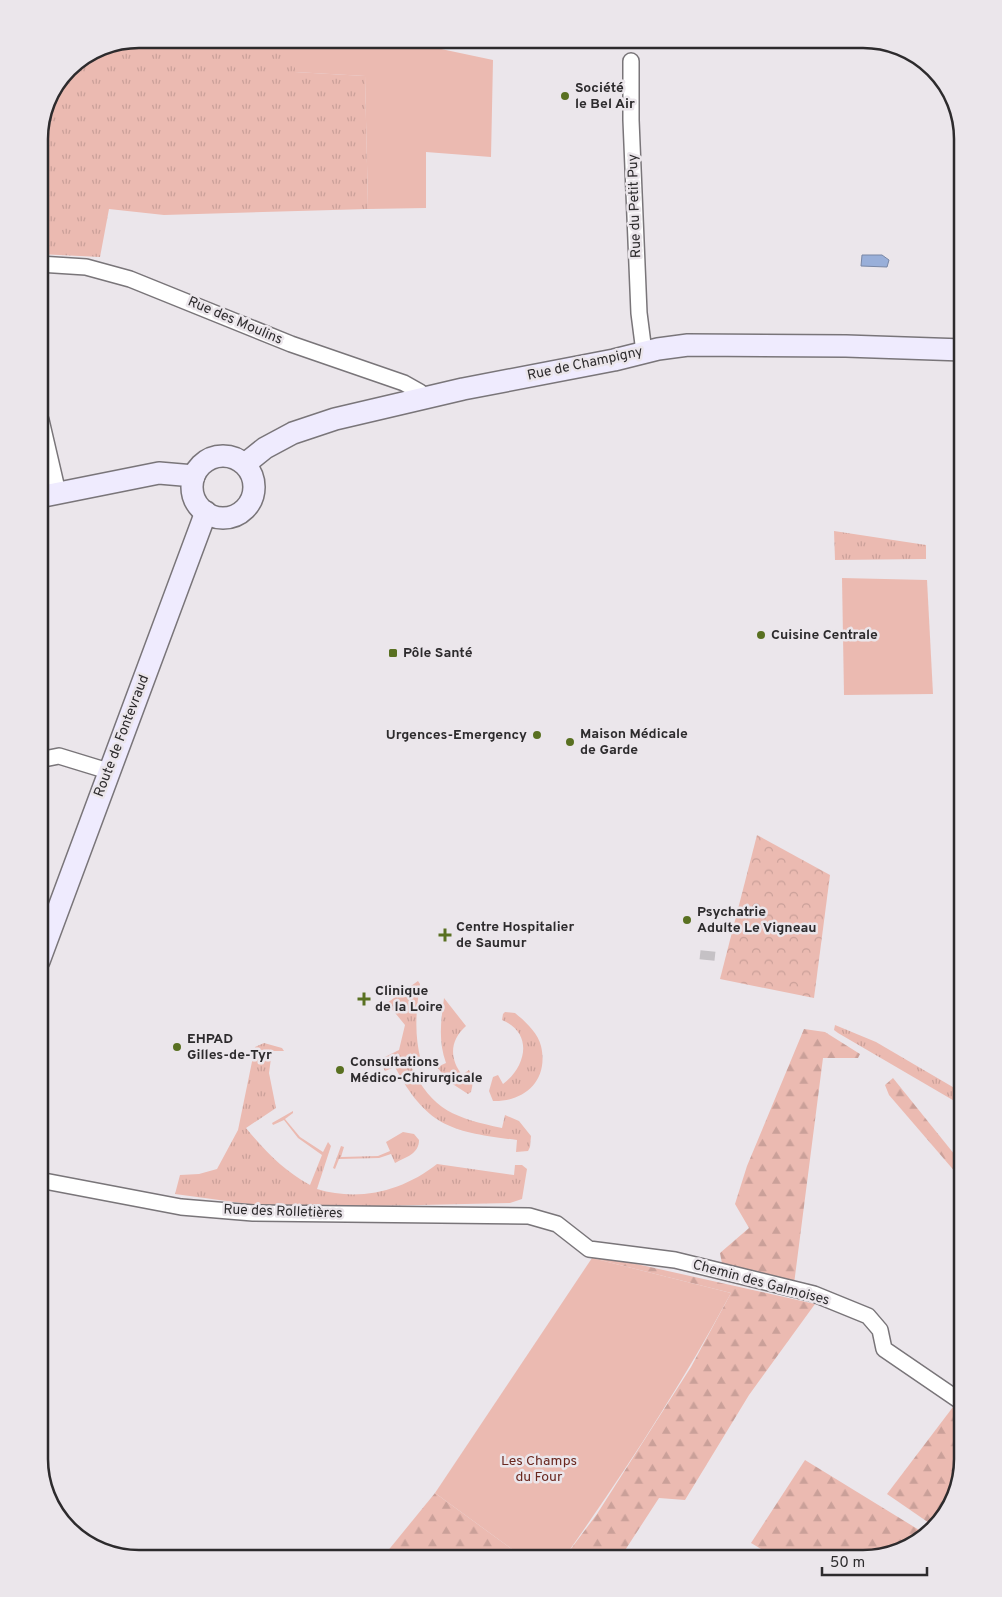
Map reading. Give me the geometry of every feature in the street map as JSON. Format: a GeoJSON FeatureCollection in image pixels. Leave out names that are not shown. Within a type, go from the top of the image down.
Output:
{"type":"FeatureCollection","features":[{"type":"Feature","properties":{"kind":"street","name":"Rue du Petit Puy"},"geometry":{"type":"LineString","coordinates":[[631,60],[631,120],[638,294],[644,352]]}},
{"type":"Feature","properties":{"kind":"street","name":"Rue des Moulins"},"geometry":{"type":"LineString","coordinates":[[48,264],[86,266],[130,279],[291,344],[404,383],[420,392],[423,398]]}},
{"type":"Feature","properties":{"kind":"street","name":"Rue de Champigny"},"geometry":{"type":"LineString","coordinates":[[245,464],[265,448],[293,433],[335,419],[423,398],[614,360],[644,352],[688,345],[846,346],[954,350]]}},
{"type":"Feature","properties":{"kind":"street"},"geometry":{"type":"LineString","coordinates":[[216,457],[234,457],[245,464],[252,473],[255,484],[253,496],[248,506],[233,516],[214,516],[206,512],[194,496],[194,476],[200,466],[216,457]]}},
{"type":"Feature","properties":{"kind":"street"},"geometry":{"type":"LineString","coordinates":[[48,495],[159,473],[194,476]]}},
{"type":"Feature","properties":{"kind":"street","name":"Route de Fontevraud"},"geometry":{"type":"LineString","coordinates":[[48,936],[206,512]]}},
{"type":"Feature","properties":{"kind":"street"},"geometry":{"type":"LineString","coordinates":[[48,758],[58,756],[108,772]]}},
{"type":"Feature","properties":{"kind":"street","name":"Rue des Rolletières"},"geometry":{"type":"LineString","coordinates":[[48,1182],[181,1207],[252,1213],[529,1216]]}},
{"type":"Feature","properties":{"kind":"street","name":"Chemin des Galmoises"},"geometry":{"type":"LineString","coordinates":[[529,1216],[557,1224],[589,1249],[675,1260],[814,1294],[868,1316],[880,1330],[884,1349],[954,1397]]}},
{"type":"Feature","properties":{"kind":"green space"},"geometry":{"type":"Polygon","coordinates":[[[132,48],[295,48],[295,72],[365,76],[368,209],[164,215],[109,209],[100,257],[48,254],[48,126],[52,109],[66,83],[78,70],[88,63],[103,54],[132,48]]]}},
{"type":"Feature","properties":{"kind":"green space"},"geometry":{"type":"Polygon","coordinates":[[[295,48],[436,48],[493,60],[491,157],[426,152],[426,208],[368,209],[365,76],[295,72],[295,48]]]}},
{"type":"Feature","properties":{"kind":"green space"},"geometry":{"type":"Polygon","coordinates":[[[834,531],[926,545],[926,559],[835,560],[834,531]]]}},
{"type":"Feature","properties":{"kind":"green space"},"geometry":{"type":"Polygon","coordinates":[[[842,578],[927,580],[933,694],[844,695],[842,578]]]}},
{"type":"Feature","properties":{"kind":"green space"},"geometry":{"type":"Polygon","coordinates":[[[757,835],[830,875],[814,998],[720,979],[757,835]]]}},
{"type":"Feature","properties":{"kind":"green space"},"geometry":{"type":"Polygon","coordinates":[[[418,981],[420,984],[417,1032],[421,1061],[411,1066],[419,1081],[437,1103],[459,1116],[502,1128],[505,1115],[519,1121],[531,1136],[528,1151],[516,1152],[517,1140],[475,1134],[444,1123],[418,1103],[395,1067],[385,1071],[382,1065],[383,1058],[399,1050],[405,1025],[387,1003],[418,981]]]}},
{"type":"Feature","properties":{"kind":"green space"},"geometry":{"type":"Polygon","coordinates":[[[444,998],[466,1026],[454,1043],[453,1056],[462,1075],[469,1070],[472,1075],[472,1089],[468,1094],[448,1081],[437,1067],[446,1063],[441,1038],[444,998]]]}},
{"type":"Feature","properties":{"kind":"green space"},"geometry":{"type":"Polygon","coordinates":[[[505,1012],[515,1013],[534,1032],[541,1046],[543,1058],[538,1079],[532,1087],[515,1098],[493,1101],[489,1091],[493,1077],[498,1075],[503,1084],[511,1077],[521,1060],[523,1050],[519,1033],[502,1020],[505,1012]]]}},
{"type":"Feature","properties":{"kind":"green space"},"geometry":{"type":"Polygon","coordinates":[[[835,1025],[876,1042],[954,1088],[954,1101],[838,1033],[834,1030],[835,1025]]]}},
{"type":"Feature","properties":{"kind":"green space"},"geometry":{"type":"Polygon","coordinates":[[[804,1029],[825,1032],[860,1054],[858,1058],[823,1058],[794,1284],[723,1269],[720,1253],[749,1228],[735,1204],[747,1166],[804,1029]]]}},
{"type":"Feature","properties":{"kind":"green space"},"geometry":{"type":"Polygon","coordinates":[[[264,1043],[282,1048],[284,1051],[272,1051],[269,1073],[276,1108],[246,1128],[275,1160],[310,1185],[322,1155],[298,1138],[284,1120],[273,1125],[272,1123],[293,1111],[285,1119],[300,1137],[323,1152],[328,1142],[331,1146],[317,1189],[349,1194],[380,1192],[410,1181],[437,1164],[514,1175],[515,1165],[522,1165],[527,1169],[522,1199],[510,1203],[330,1207],[256,1205],[175,1194],[180,1175],[199,1174],[217,1169],[238,1130],[255,1047],[264,1043]]]}},
{"type":"Feature","properties":{"kind":"green space"},"geometry":{"type":"Polygon","coordinates":[[[893,1078],[954,1154],[954,1171],[889,1095],[885,1085],[893,1078]]]}},
{"type":"Feature","properties":{"kind":"green space"},"geometry":{"type":"Polygon","coordinates":[[[403,1132],[414,1134],[419,1140],[417,1149],[407,1157],[395,1163],[391,1154],[379,1158],[339,1159],[335,1169],[333,1168],[341,1146],[344,1147],[341,1157],[378,1156],[390,1151],[386,1142],[403,1132]]]}},
{"type":"Feature","properties":{"kind":"green space"},"geometry":{"type":"Polygon","coordinates":[[[592,1254],[815,1304],[749,1395],[685,1500],[659,1498],[625,1550],[570,1550],[597,1514],[691,1367],[731,1293],[592,1258],[592,1254]]]}},
{"type":"Feature","properties":{"kind":"green space","name":"Les Champs du Four"},"geometry":{"type":"Polygon","coordinates":[[[592,1258],[731,1293],[652,1428],[570,1550],[512,1550],[435,1493],[592,1258]]]}},
{"type":"Feature","properties":{"kind":"green space"},"geometry":{"type":"Polygon","coordinates":[[[954,1406],[954,1471],[948,1494],[932,1519],[928,1523],[887,1494],[954,1406]]]}},
{"type":"Feature","properties":{"kind":"green space"},"geometry":{"type":"Polygon","coordinates":[[[805,1460],[919,1530],[893,1545],[864,1550],[762,1550],[751,1543],[805,1460]]]}},
{"type":"Feature","properties":{"kind":"green space"},"geometry":{"type":"Polygon","coordinates":[[[435,1493],[512,1550],[389,1549],[435,1493]]]}},
{"type":"Feature","properties":{"kind":"water"},"geometry":{"type":"Polygon","coordinates":[[[862,255],[882,255],[889,260],[887,267],[861,266],[862,255]]]}},
{"type":"Feature","properties":{"kind":"tunnel"},"geometry":{"type":"LineString","coordinates":[[707,960],[708,951]]}},
{"type":"Feature","properties":{"kind":"place","name":"Société le Bel Air"},"geometry":{"type":"Point","coordinates":[565,96]}},
{"type":"Feature","properties":{"kind":"place","name":"Cuisine Centrale"},"geometry":{"type":"Point","coordinates":[761,635]}},
{"type":"Feature","properties":{"kind":"place","name":"Pôle Santé"},"geometry":{"type":"Point","coordinates":[393,653]}},
{"type":"Feature","properties":{"kind":"place","name":"Urgences-Emergency"},"geometry":{"type":"Point","coordinates":[537,735]}},
{"type":"Feature","properties":{"kind":"place","name":"Maison Médicale de Garde"},"geometry":{"type":"Point","coordinates":[570,742]}},
{"type":"Feature","properties":{"kind":"place","name":"Psychatrie Adulte Le Vigneau"},"geometry":{"type":"Point","coordinates":[687,920]}},
{"type":"Feature","properties":{"kind":"place","name":"Centre Hospitalier de Saumur"},"geometry":{"type":"Point","coordinates":[445,935]}},
{"type":"Feature","properties":{"kind":"place","name":"Clinique de la Loire"},"geometry":{"type":"Point","coordinates":[364,999]}},
{"type":"Feature","properties":{"kind":"place","name":"EHPAD Gilles-de-Tyr"},"geometry":{"type":"Point","coordinates":[177,1047]}},
{"type":"Feature","properties":{"kind":"place","name":"Consultations Médico-Chirurgicale"},"geometry":{"type":"Point","coordinates":[340,1070]}}]}
